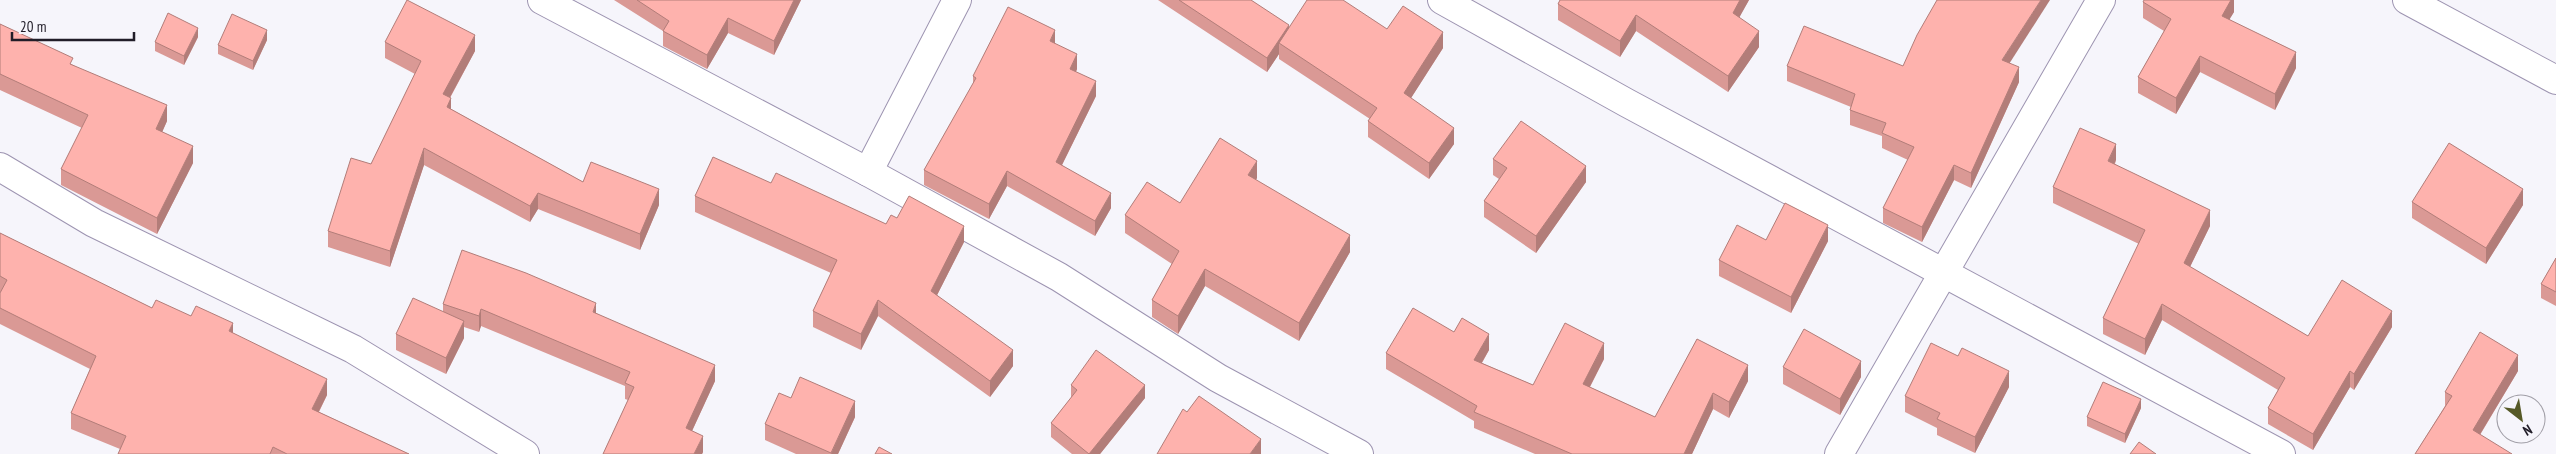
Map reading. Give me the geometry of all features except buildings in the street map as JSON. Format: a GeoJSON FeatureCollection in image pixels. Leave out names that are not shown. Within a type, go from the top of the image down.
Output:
{"type":"FeatureCollection","features":[{"type":"Feature","properties":{"kind":"street"},"geometry":{"type":"LineString","coordinates":[[542,0],[868,172],[1059,277],[1218,378],[1359,454]]}},
{"type":"Feature","properties":{"kind":"street"},"geometry":{"type":"LineString","coordinates":[[868,172],[957,0]]}},
{"type":"Feature","properties":{"kind":"street"},"geometry":{"type":"LineString","coordinates":[[1442,0],[1627,104],[2281,454]]}},
{"type":"Feature","properties":{"kind":"street"},"geometry":{"type":"LineString","coordinates":[[1839,454],[2101,0]]}},
{"type":"Feature","properties":{"kind":"street"},"geometry":{"type":"LineString","coordinates":[[2406,0],[2556,80]]}},
{"type":"Feature","properties":{"kind":"street"},"geometry":{"type":"LineString","coordinates":[[0,168],[94,223],[353,349],[525,454]]}}]}
